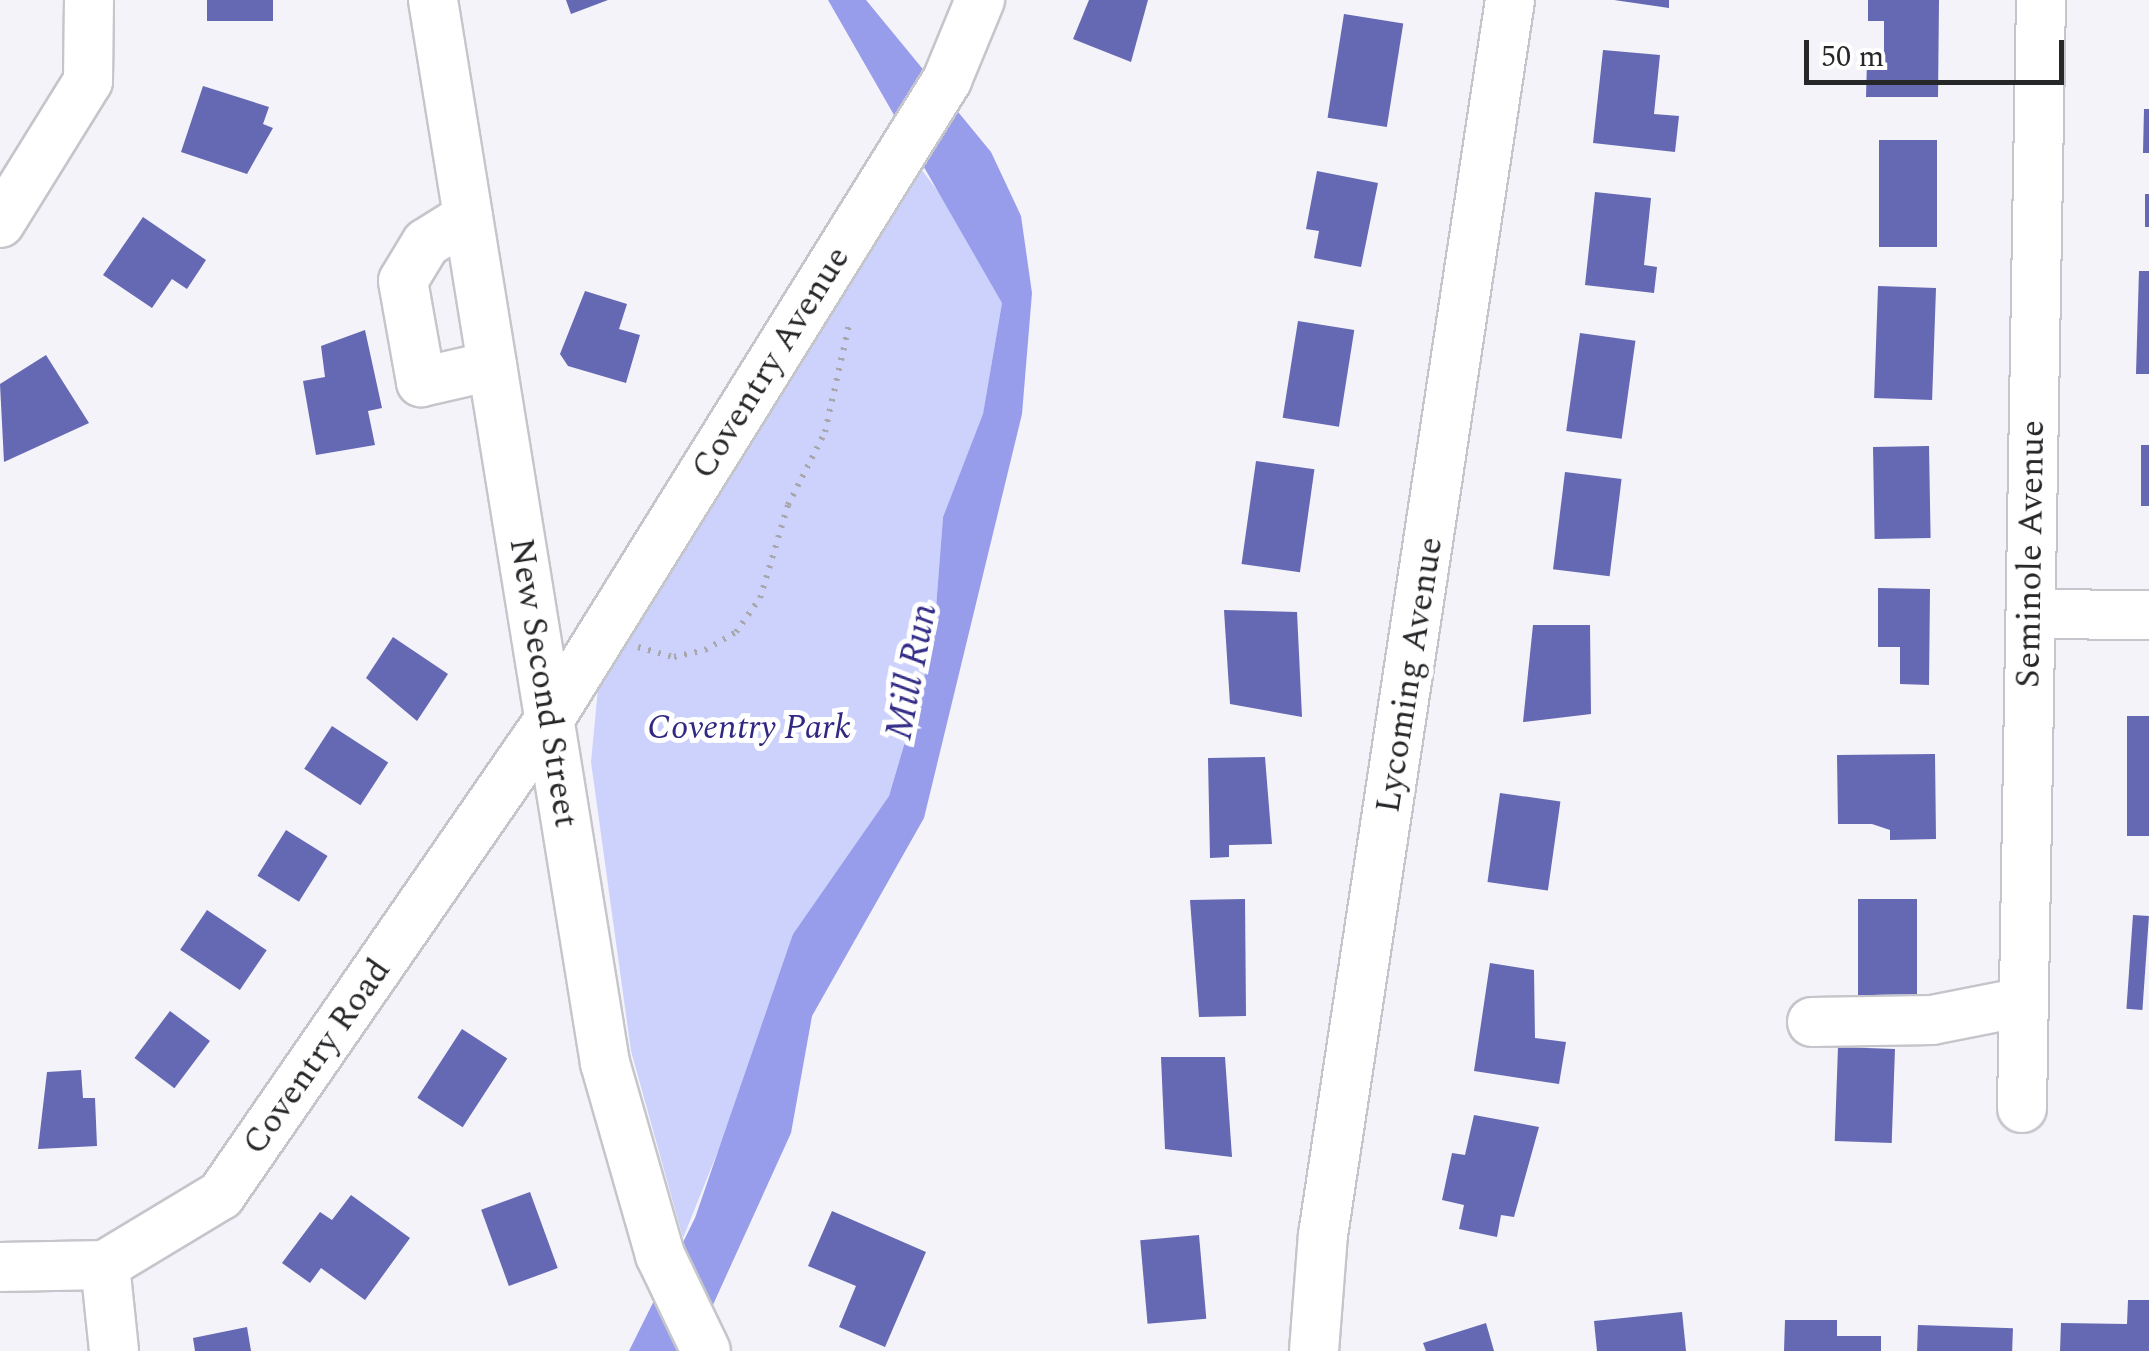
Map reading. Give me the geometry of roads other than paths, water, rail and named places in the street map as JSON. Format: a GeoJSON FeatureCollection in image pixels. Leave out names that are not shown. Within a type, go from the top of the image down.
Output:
{"type":"FeatureCollection","features":[{"type":"Feature","properties":{"kind":"street"},"geometry":{"type":"LineString","coordinates":[[0,223],[88,80],[88,0]]}},
{"type":"Feature","properties":{"kind":"street","name":"New Second Street"},"geometry":{"type":"LineString","coordinates":[[433,0],[605,1062],[660,1255],[706,1351]]}},
{"type":"Feature","properties":{"kind":"street","name":"Coventry Avenue"},"geometry":{"type":"LineString","coordinates":[[549,720],[947,80],[980,0]]}},
{"type":"Feature","properties":{"kind":"street","name":"Lycoming Avenue"},"geometry":{"type":"LineString","coordinates":[[1314,1351],[1323,1234],[1510,0]]}},
{"type":"Feature","properties":{"kind":"street","name":"Seminole Avenue"},"geometry":{"type":"LineString","coordinates":[[2022,1108],[2041,0]]}},
{"type":"Feature","properties":{"kind":"street"},"geometry":{"type":"LineString","coordinates":[[468,217],[426,244],[403,281],[420,382],[492,366]]}},
{"type":"Feature","properties":{"kind":"street"},"geometry":{"type":"LineString","coordinates":[[2030,614],[2149,615]]}},
{"type":"Feature","properties":{"kind":"street","name":"Coventry Road"},"geometry":{"type":"LineString","coordinates":[[105,1265],[221,1195],[549,720]]}},
{"type":"Feature","properties":{"kind":"street"},"geometry":{"type":"LineString","coordinates":[[1812,1022],[1932,1020],[2023,1002]]}},
{"type":"Feature","properties":{"kind":"street"},"geometry":{"type":"LineString","coordinates":[[0,1267],[105,1265],[114,1351]]}},
{"type":"Feature","properties":{"kind":"water","name":"Mill Run"},"geometry":{"type":"Polygon","coordinates":[[[828,0],[866,0],[991,152],[1021,216],[1032,293],[1022,414],[924,818],[812,1016],[791,1133],[692,1351],[629,1351],[695,1218],[793,934],[889,796],[933,647],[943,517],[983,414],[1002,303],[828,0]]]}},
{"type":"Feature","properties":{"kind":"park label","name":"Coventry Park"},"geometry":{"type":"Point","coordinates":[749,728]}}]}
